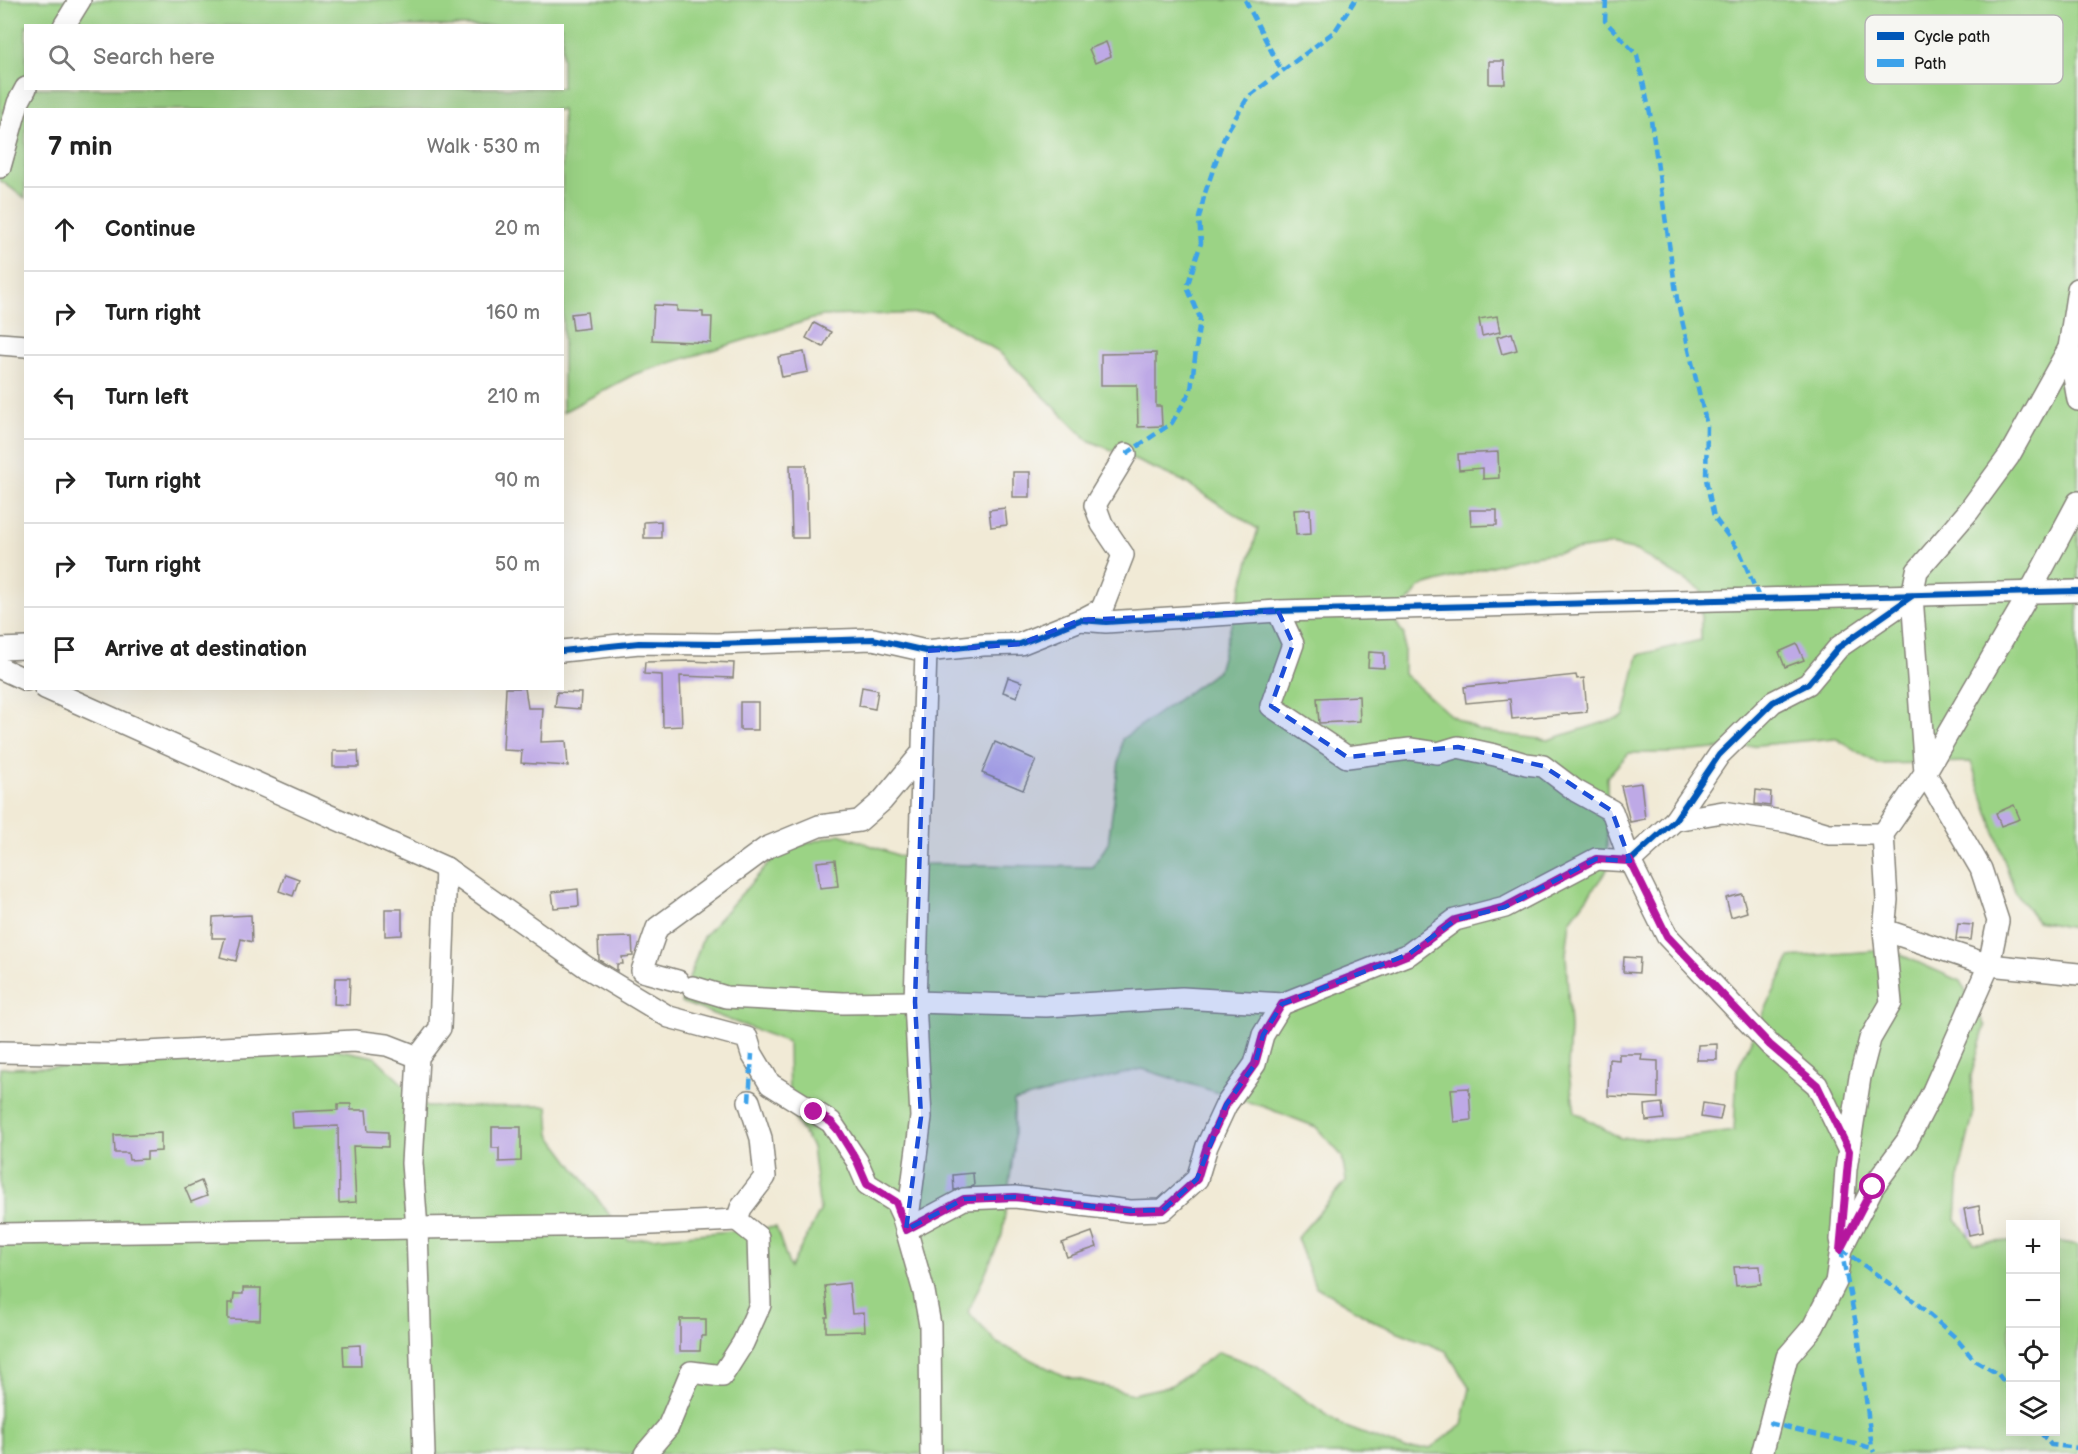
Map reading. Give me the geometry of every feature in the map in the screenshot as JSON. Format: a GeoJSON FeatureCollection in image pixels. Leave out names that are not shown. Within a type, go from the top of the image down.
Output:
{"type":"FeatureCollection","features":[{"type":"Feature","properties":{"kind":"street"},"geometry":{"type":"LineString","coordinates":[[65,24],[80,0]]}},
{"type":"Feature","properties":{"kind":"street"},"geometry":{"type":"LineString","coordinates":[[0,167],[18,103],[25,90]]}},
{"type":"Feature","properties":{"kind":"street"},"geometry":{"type":"LineString","coordinates":[[1840,1250],[1873,1187],[1907,1140],[1933,1091],[1989,965],[1998,921],[1982,868],[1925,773],[1912,596],[1917,571],[1968,512],[2009,456],[2068,348],[2078,289]]}},
{"type":"Feature","properties":{"kind":"street"},"geometry":{"type":"LineString","coordinates":[[0,344],[24,346]]}},
{"type":"Feature","properties":{"kind":"street"},"geometry":{"type":"LineString","coordinates":[[2068,348],[2078,400]]}},
{"type":"Feature","properties":{"kind":"street"},"geometry":{"type":"LineString","coordinates":[[564,651],[639,643],[717,644],[873,639],[926,651],[1020,644],[1102,609],[1123,555],[1102,524],[1095,505],[1126,454]]}},
{"type":"Feature","properties":{"kind":"street"},"geometry":{"type":"LineString","coordinates":[[1762,1454],[1787,1357],[1813,1326],[1836,1282],[1849,1151],[1860,1077],[1870,1039],[1891,1003],[1884,930],[1887,900],[1883,834],[1925,773],[2030,592],[2078,502]]}},
{"type":"Feature","properties":{"kind":"street"},"geometry":{"type":"LineString","coordinates":[[1080,620],[1106,622],[1278,611],[2078,591]]}},
{"type":"Feature","properties":{"kind":"street"},"geometry":{"type":"LineString","coordinates":[[922,753],[882,801],[859,821],[819,826],[766,848],[657,928],[642,971],[726,997],[843,1003],[915,1002],[1046,1006],[1182,998],[1282,1004],[1409,954],[1455,920],[1505,907],[1596,859],[1630,861],[1675,820],[1719,755],[1773,702],[1808,684],[1839,647],[1912,596]]}},
{"type":"Feature","properties":{"kind":"street"},"geometry":{"type":"LineString","coordinates":[[1278,611],[1293,644],[1271,706],[1347,758],[1410,749],[1438,753],[1458,747],[1543,765],[1576,791],[1611,811],[1630,861],[1667,936],[1770,1045],[1817,1085],[1849,1151]]}},
{"type":"Feature","properties":{"kind":"street"},"geometry":{"type":"LineString","coordinates":[[0,649],[24,648]]}},
{"type":"Feature","properties":{"kind":"street"},"geometry":{"type":"LineString","coordinates":[[906,1230],[921,1118],[915,1002],[926,651]]}},
{"type":"Feature","properties":{"kind":"street"},"geometry":{"type":"LineString","coordinates":[[0,668],[24,679]]}},
{"type":"Feature","properties":{"kind":"street"},"geometry":{"type":"LineString","coordinates":[[49,690],[446,868],[586,967],[669,1017],[747,1038],[752,1054],[770,1084],[831,1122],[857,1161],[867,1184],[896,1202],[924,1292],[930,1325],[931,1454]]}},
{"type":"Feature","properties":{"kind":"street"},"geometry":{"type":"LineString","coordinates":[[1675,820],[1723,812],[1788,822],[1829,834],[1883,834]]}},
{"type":"Feature","properties":{"kind":"street"},"geometry":{"type":"LineString","coordinates":[[424,1454],[417,1229],[412,1163],[418,1057],[440,1028],[446,868]]}},
{"type":"Feature","properties":{"kind":"street"},"geometry":{"type":"LineString","coordinates":[[1884,930],[1989,965],[2078,975]]}},
{"type":"Feature","properties":{"kind":"street"},"geometry":{"type":"LineString","coordinates":[[906,1230],[964,1199],[1015,1197],[1130,1211],[1163,1210],[1197,1179],[1207,1146],[1226,1105],[1255,1064],[1263,1035],[1282,1004]]}},
{"type":"Feature","properties":{"kind":"street"},"geometry":{"type":"LineString","coordinates":[[0,1052],[110,1054],[354,1041],[387,1045],[418,1057]]}},
{"type":"Feature","properties":{"kind":"street"},"geometry":{"type":"LineString","coordinates":[[737,1220],[741,1208],[765,1178],[760,1138],[749,1101]]}},
{"type":"Feature","properties":{"kind":"street"},"geometry":{"type":"LineString","coordinates":[[0,1234],[417,1229],[737,1220],[758,1237],[760,1305],[743,1343],[722,1376],[691,1372],[668,1427],[645,1454]]}},
{"type":"Feature","properties":{"kind":"highlighted area"},"geometry":{"type":"Polygon","coordinates":[[[1278,611],[1293,644],[1271,706],[1347,757],[1458,747],[1543,766],[1612,811],[1630,861],[1596,859],[1505,907],[1455,920],[1409,954],[1282,1004],[1263,1035],[1255,1064],[1226,1105],[1197,1179],[1163,1210],[1130,1211],[1015,1197],[964,1199],[906,1230],[921,1117],[915,1002],[926,651],[1020,644],[1080,620],[1278,611]]]}},
{"type":"Feature","properties":{"kind":"green space"},"geometry":{"type":"Polygon","coordinates":[[[0,0],[2078,0],[2078,929],[2037,921],[2015,892],[1971,762],[1878,764],[1835,738],[1671,753],[1629,753],[1607,777],[1607,870],[1570,921],[1566,954],[1570,1028],[1568,1068],[1575,1112],[1620,1138],[1672,1139],[1734,1131],[1737,1070],[1790,957],[1890,950],[1960,981],[1985,1026],[1971,1076],[1973,1116],[1959,1174],[1956,1219],[1974,1243],[2006,1241],[2006,1436],[2060,1436],[2060,1242],[2078,1245],[2078,1454],[0,1454],[0,1068],[98,1066],[325,1047],[375,1057],[426,1107],[548,1106],[550,1135],[628,1240],[776,1227],[790,1268],[820,1211],[812,1147],[789,1109],[788,1042],[681,1002],[703,937],[780,851],[840,834],[921,864],[1092,867],[1108,844],[1122,739],[1218,671],[1258,529],[1183,481],[1088,440],[998,351],[931,313],[822,316],[635,374],[564,411],[564,108],[24,108],[24,197],[0,180],[0,0]],[[1611,545],[1519,558],[1420,587],[1394,619],[1404,635],[1404,674],[1450,715],[1480,731],[1548,740],[1624,716],[1638,655],[1701,640],[1701,590],[1637,551],[1611,545]],[[1142,1069],[1014,1101],[1014,1149],[1002,1235],[968,1312],[997,1343],[1062,1375],[1133,1394],[1170,1386],[1219,1352],[1257,1366],[1343,1426],[1405,1449],[1430,1448],[1462,1425],[1470,1388],[1446,1351],[1379,1324],[1315,1286],[1297,1238],[1346,1181],[1342,1156],[1316,1127],[1264,1107],[1142,1069]]]}},
{"type":"Feature","properties":{"kind":"building"},"geometry":{"type":"Polygon","coordinates":[[[1106,42],[1111,56],[1095,63],[1089,49],[1106,42]]]}},
{"type":"Feature","properties":{"kind":"building"},"geometry":{"type":"Polygon","coordinates":[[[1489,61],[1504,61],[1505,84],[1489,84],[1489,61]]]}},
{"type":"Feature","properties":{"kind":"building"},"geometry":{"type":"Polygon","coordinates":[[[654,305],[677,306],[677,311],[703,312],[703,317],[712,317],[711,343],[652,340],[654,305]]]}},
{"type":"Feature","properties":{"kind":"building"},"geometry":{"type":"Polygon","coordinates":[[[587,312],[589,328],[573,330],[571,314],[587,312]]]}},
{"type":"Feature","properties":{"kind":"building"},"geometry":{"type":"Polygon","coordinates":[[[1497,316],[1500,332],[1482,336],[1479,319],[1497,316]]]}},
{"type":"Feature","properties":{"kind":"building"},"geometry":{"type":"Polygon","coordinates":[[[814,323],[831,332],[823,347],[806,338],[814,323]]]}},
{"type":"Feature","properties":{"kind":"building"},"geometry":{"type":"Polygon","coordinates":[[[1512,333],[1517,350],[1502,354],[1497,337],[1512,333]]]}},
{"type":"Feature","properties":{"kind":"building"},"geometry":{"type":"Polygon","coordinates":[[[804,352],[808,372],[782,377],[778,357],[804,352]]]}},
{"type":"Feature","properties":{"kind":"building"},"geometry":{"type":"Polygon","coordinates":[[[1156,353],[1156,406],[1161,406],[1162,426],[1138,427],[1137,385],[1101,385],[1101,354],[1156,353]]]}},
{"type":"Feature","properties":{"kind":"building"},"geometry":{"type":"Polygon","coordinates":[[[1498,452],[1499,478],[1483,479],[1483,468],[1459,470],[1458,454],[1498,452]]]}},
{"type":"Feature","properties":{"kind":"building"},"geometry":{"type":"Polygon","coordinates":[[[790,465],[806,465],[808,538],[792,538],[790,465]]]}},
{"type":"Feature","properties":{"kind":"building"},"geometry":{"type":"Polygon","coordinates":[[[1013,472],[1030,472],[1030,497],[1013,497],[1013,472]]]}},
{"type":"Feature","properties":{"kind":"building"},"geometry":{"type":"Polygon","coordinates":[[[1005,508],[1007,525],[991,527],[989,510],[1005,508]]]}},
{"type":"Feature","properties":{"kind":"building"},"geometry":{"type":"Polygon","coordinates":[[[1310,509],[1311,534],[1296,535],[1294,510],[1310,509]]]}},
{"type":"Feature","properties":{"kind":"building"},"geometry":{"type":"Polygon","coordinates":[[[1470,510],[1497,510],[1497,525],[1471,526],[1470,510]]]}},
{"type":"Feature","properties":{"kind":"building"},"geometry":{"type":"Polygon","coordinates":[[[661,521],[661,538],[644,538],[644,522],[661,521]]]}},
{"type":"Feature","properties":{"kind":"building"},"geometry":{"type":"Polygon","coordinates":[[[1797,644],[1804,660],[1785,667],[1779,652],[1797,644]]]}},
{"type":"Feature","properties":{"kind":"building"},"geometry":{"type":"Polygon","coordinates":[[[1369,652],[1384,653],[1384,668],[1368,667],[1369,652]]]}},
{"type":"Feature","properties":{"kind":"building"},"geometry":{"type":"Polygon","coordinates":[[[645,662],[734,663],[733,678],[680,676],[682,726],[663,727],[662,675],[644,674],[645,662]]]}},
{"type":"Feature","properties":{"kind":"building"},"geometry":{"type":"Polygon","coordinates":[[[1576,675],[1577,679],[1584,678],[1587,712],[1512,719],[1510,699],[1466,703],[1464,687],[1576,675]]]}},
{"type":"Feature","properties":{"kind":"building"},"geometry":{"type":"Polygon","coordinates":[[[1008,677],[1022,682],[1017,697],[1003,692],[1008,677]]]}},
{"type":"Feature","properties":{"kind":"building"},"geometry":{"type":"Polygon","coordinates":[[[862,687],[878,690],[875,709],[859,706],[862,687]]]}},
{"type":"Feature","properties":{"kind":"building"},"geometry":{"type":"Polygon","coordinates":[[[506,690],[525,690],[528,708],[543,708],[541,742],[566,741],[568,766],[521,763],[522,751],[503,750],[506,690]]]}},
{"type":"Feature","properties":{"kind":"building"},"geometry":{"type":"Polygon","coordinates":[[[557,692],[581,693],[580,709],[555,707],[557,692]]]}},
{"type":"Feature","properties":{"kind":"building"},"geometry":{"type":"Polygon","coordinates":[[[1359,696],[1360,721],[1319,723],[1317,698],[1359,696]]]}},
{"type":"Feature","properties":{"kind":"building"},"geometry":{"type":"Polygon","coordinates":[[[740,702],[758,702],[758,730],[740,730],[740,702]]]}},
{"type":"Feature","properties":{"kind":"building"},"geometry":{"type":"Polygon","coordinates":[[[995,742],[1036,760],[1023,790],[982,773],[995,742]]]}},
{"type":"Feature","properties":{"kind":"building"},"geometry":{"type":"Polygon","coordinates":[[[333,751],[358,751],[359,767],[333,767],[333,751]]]}},
{"type":"Feature","properties":{"kind":"building"},"geometry":{"type":"Polygon","coordinates":[[[1641,783],[1645,819],[1630,822],[1621,786],[1641,783]]]}},
{"type":"Feature","properties":{"kind":"building"},"geometry":{"type":"Polygon","coordinates":[[[1756,790],[1771,792],[1770,806],[1755,804],[1756,790]]]}},
{"type":"Feature","properties":{"kind":"building"},"geometry":{"type":"Polygon","coordinates":[[[2014,805],[2020,819],[2001,826],[1996,813],[2014,805]]]}},
{"type":"Feature","properties":{"kind":"building"},"geometry":{"type":"Polygon","coordinates":[[[835,860],[838,886],[820,888],[817,862],[835,860]]]}},
{"type":"Feature","properties":{"kind":"building"},"geometry":{"type":"Polygon","coordinates":[[[285,874],[299,879],[293,896],[279,891],[285,874]]]}},
{"type":"Feature","properties":{"kind":"building"},"geometry":{"type":"Polygon","coordinates":[[[578,889],[579,906],[554,908],[552,892],[578,889]]]}},
{"type":"Feature","properties":{"kind":"building"},"geometry":{"type":"Polygon","coordinates":[[[1742,894],[1747,912],[1731,917],[1726,898],[1742,894]]]}},
{"type":"Feature","properties":{"kind":"building"},"geometry":{"type":"Polygon","coordinates":[[[385,909],[402,909],[402,935],[385,936],[385,909]]]}},
{"type":"Feature","properties":{"kind":"building"},"geometry":{"type":"Polygon","coordinates":[[[251,915],[252,942],[241,939],[236,961],[220,957],[225,938],[212,938],[213,917],[251,915]]]}},
{"type":"Feature","properties":{"kind":"building"},"geometry":{"type":"Polygon","coordinates":[[[1958,924],[1973,925],[1971,940],[1956,939],[1958,924]]]}},
{"type":"Feature","properties":{"kind":"building"},"geometry":{"type":"Polygon","coordinates":[[[632,937],[633,956],[622,957],[623,964],[617,964],[617,971],[599,960],[598,938],[632,937]]]}},
{"type":"Feature","properties":{"kind":"building"},"geometry":{"type":"Polygon","coordinates":[[[1624,957],[1640,958],[1639,973],[1623,972],[1624,957]]]}},
{"type":"Feature","properties":{"kind":"building"},"geometry":{"type":"Polygon","coordinates":[[[335,978],[350,978],[349,1005],[334,1004],[335,978]]]}},
{"type":"Feature","properties":{"kind":"building"},"geometry":{"type":"Polygon","coordinates":[[[1717,1044],[1717,1060],[1697,1060],[1698,1045],[1717,1044]]]}},
{"type":"Feature","properties":{"kind":"building"},"geometry":{"type":"Polygon","coordinates":[[[1619,1054],[1642,1054],[1641,1060],[1658,1061],[1658,1098],[1608,1096],[1609,1059],[1619,1060],[1619,1054]]]}},
{"type":"Feature","properties":{"kind":"building"},"geometry":{"type":"Polygon","coordinates":[[[1469,1088],[1471,1120],[1454,1122],[1451,1089],[1469,1088]]]}},
{"type":"Feature","properties":{"kind":"building"},"geometry":{"type":"Polygon","coordinates":[[[1662,1103],[1664,1119],[1646,1121],[1645,1105],[1662,1103]]]}},
{"type":"Feature","properties":{"kind":"building"},"geometry":{"type":"Polygon","coordinates":[[[1703,1103],[1723,1106],[1720,1120],[1701,1117],[1703,1103]]]}},
{"type":"Feature","properties":{"kind":"building"},"geometry":{"type":"Polygon","coordinates":[[[338,1104],[351,1104],[351,1110],[366,1110],[368,1131],[388,1132],[388,1147],[353,1146],[356,1202],[339,1203],[338,1126],[293,1128],[292,1112],[338,1110],[338,1104]]]}},
{"type":"Feature","properties":{"kind":"building"},"geometry":{"type":"Polygon","coordinates":[[[492,1127],[521,1127],[521,1161],[499,1162],[499,1148],[492,1148],[492,1127]]]}},
{"type":"Feature","properties":{"kind":"building"},"geometry":{"type":"Polygon","coordinates":[[[161,1133],[161,1151],[147,1152],[147,1159],[129,1160],[128,1153],[115,1153],[114,1135],[161,1133]]]}},
{"type":"Feature","properties":{"kind":"building"},"geometry":{"type":"Polygon","coordinates":[[[973,1173],[974,1186],[954,1190],[953,1175],[973,1173]]]}},
{"type":"Feature","properties":{"kind":"building"},"geometry":{"type":"Polygon","coordinates":[[[201,1181],[207,1196],[191,1202],[185,1188],[201,1181]]]}},
{"type":"Feature","properties":{"kind":"building"},"geometry":{"type":"Polygon","coordinates":[[[1979,1206],[1983,1232],[1969,1235],[1964,1209],[1979,1206]]]}},
{"type":"Feature","properties":{"kind":"building"},"geometry":{"type":"Polygon","coordinates":[[[1092,1232],[1097,1247],[1067,1257],[1062,1243],[1092,1232]]]}},
{"type":"Feature","properties":{"kind":"building"},"geometry":{"type":"Polygon","coordinates":[[[1760,1266],[1761,1284],[1736,1286],[1734,1267],[1760,1266]]]}},
{"type":"Feature","properties":{"kind":"building"},"geometry":{"type":"Polygon","coordinates":[[[849,1283],[852,1314],[864,1313],[865,1331],[826,1332],[826,1317],[828,1317],[825,1286],[849,1283]]]}},
{"type":"Feature","properties":{"kind":"building"},"geometry":{"type":"Polygon","coordinates":[[[243,1288],[261,1288],[260,1320],[228,1319],[228,1303],[233,1303],[234,1294],[243,1294],[243,1288]]]}},
{"type":"Feature","properties":{"kind":"building"},"geometry":{"type":"Polygon","coordinates":[[[680,1319],[706,1319],[706,1336],[701,1336],[700,1351],[680,1351],[680,1319]]]}},
{"type":"Feature","properties":{"kind":"building"},"geometry":{"type":"Polygon","coordinates":[[[360,1345],[361,1366],[344,1366],[343,1346],[360,1345]]]}},
{"type":"Feature","properties":{"kind":"marked path"},"geometry":{"type":"LineString","coordinates":[[1245,0],[1282,72]]}},
{"type":"Feature","properties":{"kind":"marked path"},"geometry":{"type":"LineString","coordinates":[[1126,454],[1172,423],[1191,390],[1200,318],[1187,287],[1201,243],[1199,218],[1205,193],[1225,135],[1248,97],[1335,31],[1355,0]]}},
{"type":"Feature","properties":{"kind":"marked path"},"geometry":{"type":"LineString","coordinates":[[1606,0],[1605,21],[1637,55],[1650,113],[1677,299],[1707,426],[1706,479],[1714,517],[1740,552],[1760,600]]}},
{"type":"Feature","properties":{"kind":"marked path"},"geometry":{"type":"LineString","coordinates":[[749,1101],[752,1054]]}},
{"type":"Feature","properties":{"kind":"marked path"},"geometry":{"type":"LineString","coordinates":[[1841,1249],[1914,1301],[1955,1337],[1974,1360],[1998,1374],[2006,1385]]}},
{"type":"Feature","properties":{"kind":"marked path"},"geometry":{"type":"LineString","coordinates":[[1841,1249],[1858,1334],[1872,1448]]}},
{"type":"Feature","properties":{"kind":"marked path"},"geometry":{"type":"LineString","coordinates":[[1769,1423],[1872,1448],[1874,1452]]}},
{"type":"Feature","properties":{"kind":"marked path"},"geometry":{"type":"LineString","coordinates":[[2043,1436],[2051,1445],[2078,1448]]}},
{"type":"Feature","properties":{"kind":"cycle path"},"geometry":{"type":"LineString","coordinates":[[564,651],[639,643],[717,644],[873,639],[926,651],[1020,644],[1080,620],[1106,622],[1278,611],[2078,591]]}},
{"type":"Feature","properties":{"kind":"cycle path"},"geometry":{"type":"LineString","coordinates":[[906,1230],[964,1199],[1015,1197],[1130,1211],[1163,1210],[1197,1179],[1207,1146],[1226,1105],[1255,1064],[1263,1035],[1282,1004],[1409,954],[1455,920],[1505,907],[1596,859],[1630,861],[1675,820],[1719,755],[1773,702],[1808,684],[1839,647],[1912,596]]}},
{"type":"Feature","properties":{"kind":"route"},"geometry":{"type":"LineString","coordinates":[[814,1112],[831,1122],[838,1130],[857,1161],[867,1184],[896,1202],[906,1230],[964,1199],[1015,1197],[1130,1211],[1163,1210],[1197,1179],[1207,1146],[1226,1105],[1255,1064],[1263,1035],[1282,1004],[1409,954],[1455,920],[1505,907],[1596,859],[1630,861],[1667,936],[1770,1045],[1817,1085],[1849,1151],[1840,1250],[1873,1187]]}}]}
